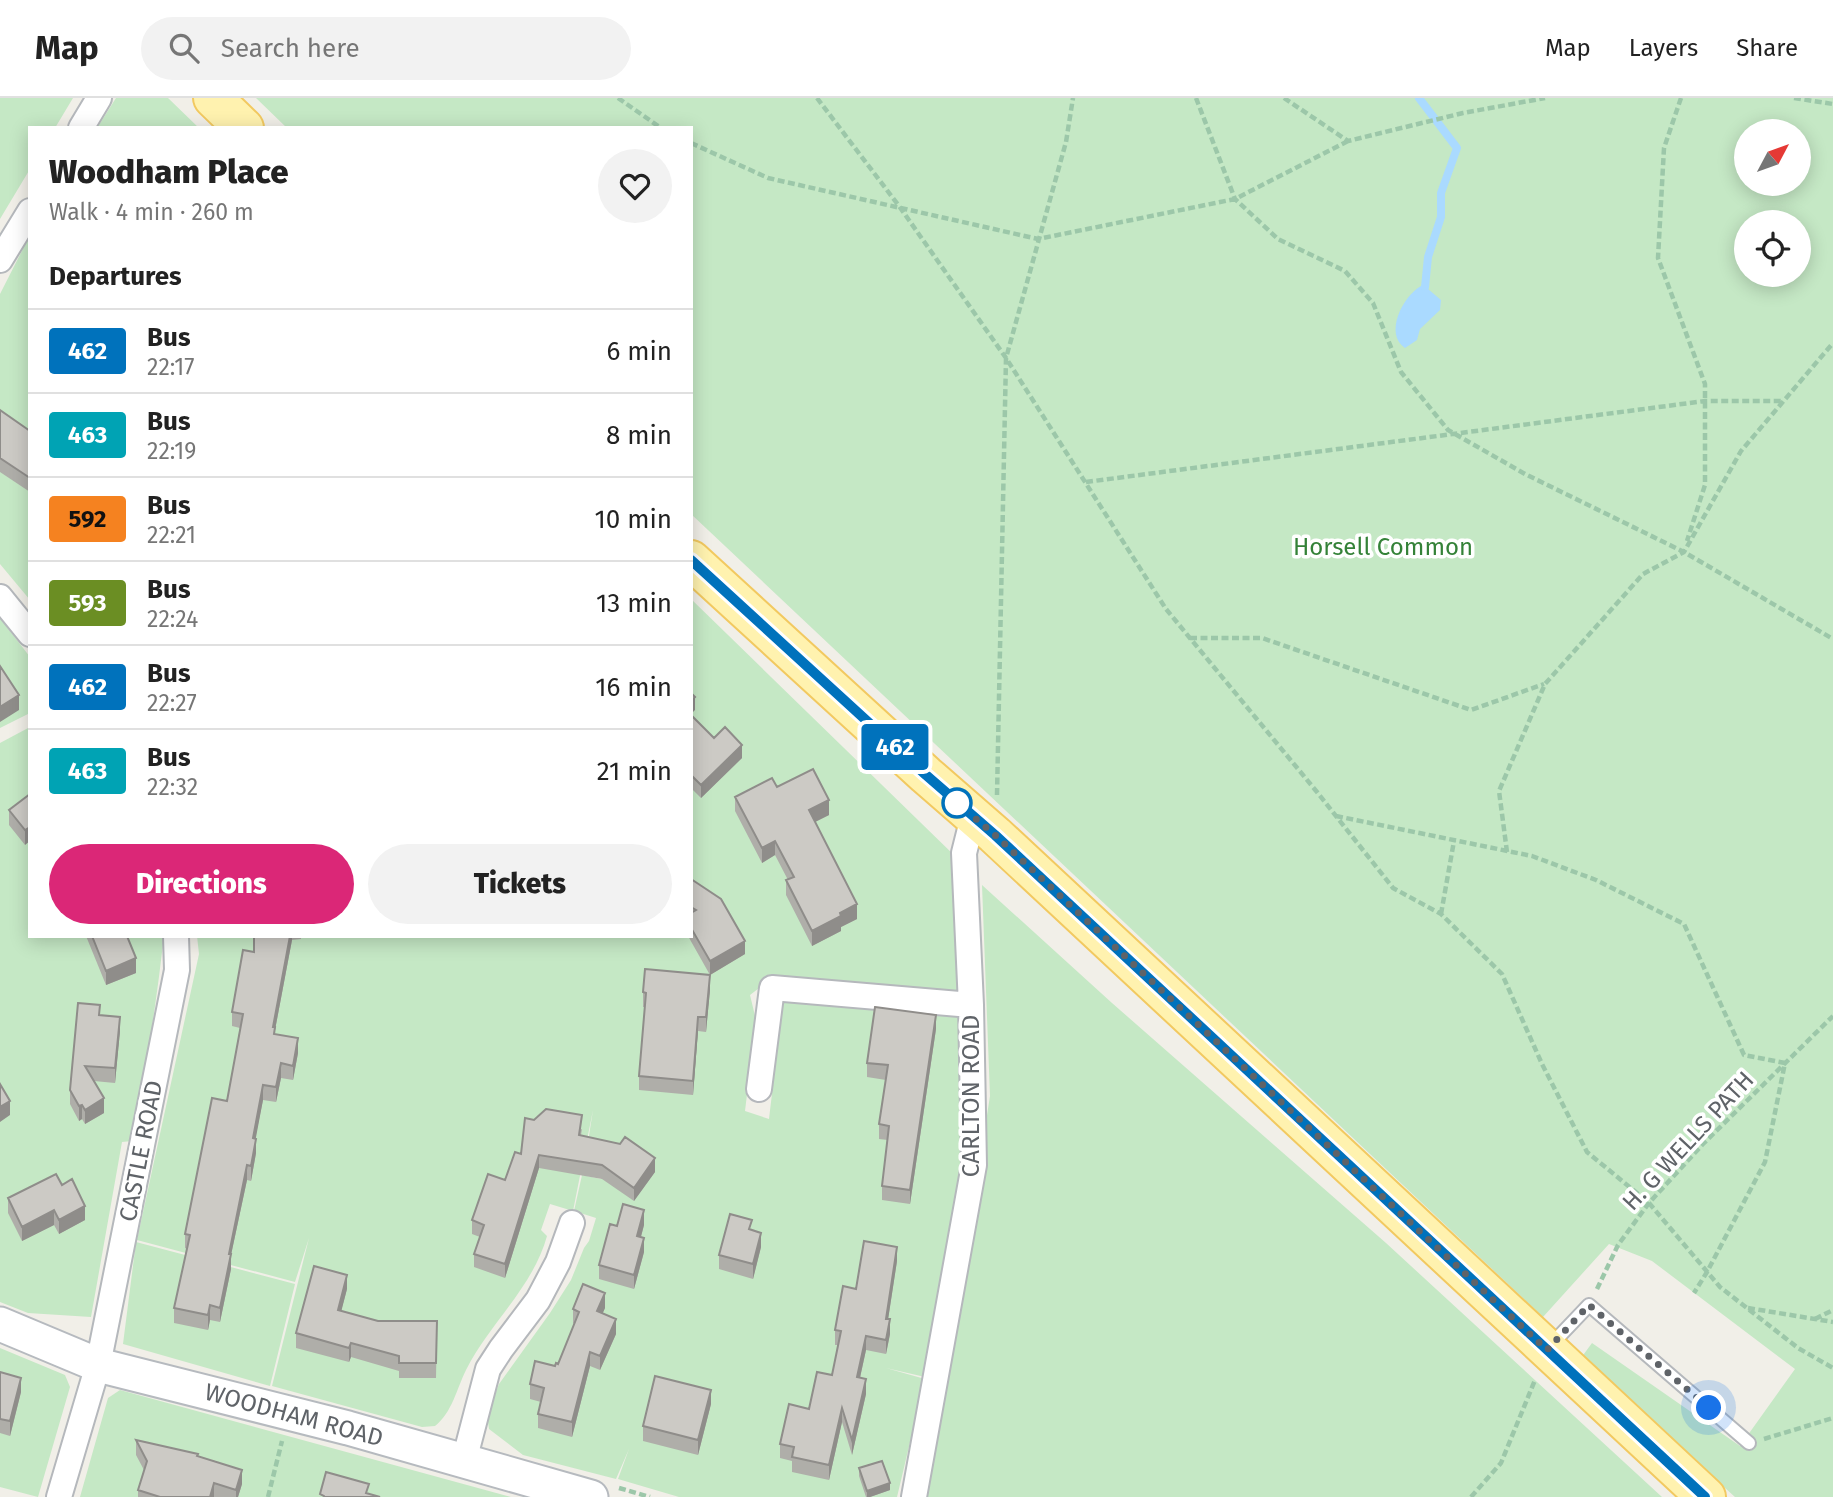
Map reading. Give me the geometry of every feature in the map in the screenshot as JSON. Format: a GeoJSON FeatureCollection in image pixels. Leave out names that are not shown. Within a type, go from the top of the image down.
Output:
{"type":"FeatureCollection","features":[{"type":"Feature","properties":{"kind":"main road"},"geometry":{"type":"LineString","coordinates":[[212,98],[242,126]]}},
{"type":"Feature","properties":{"kind":"main road"},"geometry":{"type":"LineString","coordinates":[[693,562],[984,826],[1706,1497]]}},
{"type":"Feature","properties":{"kind":"street"},"geometry":{"type":"LineString","coordinates":[[82,126],[99,98]]}},
{"type":"Feature","properties":{"kind":"street"},"geometry":{"type":"LineString","coordinates":[[0,260],[28,214]]}},
{"type":"Feature","properties":{"kind":"street"},"geometry":{"type":"LineString","coordinates":[[0,597],[28,632]]}},
{"type":"Feature","properties":{"kind":"street","name":"CARLTON ROAD"},"geometry":{"type":"LineString","coordinates":[[914,1497],[974,1165],[971,1005],[964,853],[984,826]]}},
{"type":"Feature","properties":{"kind":"street","name":"CASTLE ROAD"},"geometry":{"type":"LineString","coordinates":[[59,1497],[98,1365],[177,970],[176,938]]}},
{"type":"Feature","properties":{"kind":"street"},"geometry":{"type":"LineString","coordinates":[[759,1089],[772,988],[971,1005]]}},
{"type":"Feature","properties":{"kind":"street"},"geometry":{"type":"LineString","coordinates":[[464,1461],[488,1369],[538,1300],[558,1262],[572,1223]]}},
{"type":"Feature","properties":{"kind":"street","name":"WOODHAM ROAD"},"geometry":{"type":"LineString","coordinates":[[0,1324],[98,1365],[291,1413],[464,1461],[601,1491]]}},
{"type":"Feature","properties":{"kind":"lane"},"geometry":{"type":"LineString","coordinates":[[1547,1350],[1589,1305],[1749,1443]]}},
{"type":"Feature","properties":{"kind":"path"},"geometry":{"type":"LineString","coordinates":[[618,98],[658,126]]}},
{"type":"Feature","properties":{"kind":"path"},"geometry":{"type":"LineString","coordinates":[[817,98],[899,206],[1006,358],[1166,609],[1393,888],[1441,914],[1502,974],[1542,1064],[1587,1152],[1650,1203],[1720,1287],[1798,1348],[1833,1368]]}},
{"type":"Feature","properties":{"kind":"path"},"geometry":{"type":"LineString","coordinates":[[984,826],[1006,358],[1066,142],[1073,98]]}},
{"type":"Feature","properties":{"kind":"path"},"geometry":{"type":"LineString","coordinates":[[1196,98],[1236,199],[1279,239],[1345,271],[1373,303],[1401,372],[1448,430],[1525,474],[1684,552],[1833,639]]}},
{"type":"Feature","properties":{"kind":"path"},"geometry":{"type":"LineString","coordinates":[[1284,98],[1348,141]]}},
{"type":"Feature","properties":{"kind":"path"},"geometry":{"type":"LineString","coordinates":[[693,144],[768,178],[1038,239],[1236,199],[1348,141],[1463,113],[1545,98]]}},
{"type":"Feature","properties":{"kind":"path"},"geometry":{"type":"LineString","coordinates":[[1681,98],[1664,148],[1658,258],[1705,384],[1706,485],[1684,552]]}},
{"type":"Feature","properties":{"kind":"path"},"geometry":{"type":"LineString","coordinates":[[1794,98],[1833,104]]}},
{"type":"Feature","properties":{"kind":"path"},"geometry":{"type":"LineString","coordinates":[[1507,852],[1499,791],[1545,684],[1643,574],[1684,552],[1741,451],[1833,343]]}},
{"type":"Feature","properties":{"kind":"path"},"geometry":{"type":"LineString","coordinates":[[1086,482],[1705,401],[1784,401]]}},
{"type":"Feature","properties":{"kind":"path"},"geometry":{"type":"LineString","coordinates":[[1190,638],[1262,638],[1471,710],[1545,684]]}},
{"type":"Feature","properties":{"kind":"path"},"geometry":{"type":"LineString","coordinates":[[1336,816],[1532,856],[1596,880],[1684,924],[1744,1055],[1785,1063],[1765,1162],[1707,1272],[1693,1293]]}},
{"type":"Feature","properties":{"kind":"path"},"geometry":{"type":"LineString","coordinates":[[1441,914],[1454,841]]}},
{"type":"Feature","properties":{"kind":"path","name":"H. G WELLS PATH"},"geometry":{"type":"LineString","coordinates":[[1589,1305],[1618,1245],[1650,1203],[1703,1144],[1833,1016]]}},
{"type":"Feature","properties":{"kind":"path"},"geometry":{"type":"LineString","coordinates":[[1747,1308],[1833,1322]]}},
{"type":"Feature","properties":{"kind":"path"},"geometry":{"type":"LineString","coordinates":[[1815,1319],[1833,1310]]}},
{"type":"Feature","properties":{"kind":"path"},"geometry":{"type":"LineString","coordinates":[[1471,1497],[1501,1463],[1547,1350]]}},
{"type":"Feature","properties":{"kind":"path"},"geometry":{"type":"LineString","coordinates":[[268,1497],[291,1413]]}},
{"type":"Feature","properties":{"kind":"path"},"geometry":{"type":"LineString","coordinates":[[1749,1443],[1833,1418]]}},
{"type":"Feature","properties":{"kind":"path"},"geometry":{"type":"LineString","coordinates":[[601,1491],[650,1497]]}},
{"type":"Feature","properties":{"kind":"green space"},"geometry":{"type":"Polygon","coordinates":[[[0,98],[73,98],[56,126],[28,126],[28,172],[0,219],[0,98]]]}},
{"type":"Feature","properties":{"kind":"green space"},"geometry":{"type":"Polygon","coordinates":[[[116,98],[168,98],[197,126],[98,126],[116,98]]]}},
{"type":"Feature","properties":{"kind":"green space","name":"Horsell Common"},"geometry":{"type":"Polygon","coordinates":[[[256,98],[1833,98],[1833,1497],[1735,1497],[1581,1358],[1592,1343],[1740,1446],[1795,1369],[1652,1261],[1609,1244],[1543,1317],[693,516],[693,126],[285,126],[256,98]]]}},
{"type":"Feature","properties":{"kind":"green space"},"geometry":{"type":"Polygon","coordinates":[[[28,239],[28,598],[0,564],[0,294],[28,239]]]}},
{"type":"Feature","properties":{"kind":"green space"},"geometry":{"type":"Polygon","coordinates":[[[693,601],[957,858],[961,994],[784,981],[776,975],[750,995],[756,1020],[745,1111],[769,1119],[775,1068],[777,1013],[789,997],[961,1012],[962,1183],[925,1377],[886,1368],[925,1379],[897,1497],[679,1497],[618,1479],[629,1449],[616,1479],[523,1455],[489,1429],[487,1415],[499,1384],[571,1280],[589,1241],[596,1218],[574,1211],[582,1175],[601,1179],[607,1153],[587,1148],[593,1110],[573,1211],[550,1204],[541,1230],[547,1236],[532,1272],[476,1353],[441,1421],[435,1426],[422,1427],[272,1386],[309,1238],[295,1282],[137,1240],[199,954],[197,938],[693,938],[693,601]]]}},
{"type":"Feature","properties":{"kind":"green space"},"geometry":{"type":"Polygon","coordinates":[[[0,618],[28,654],[28,714],[0,728],[0,618]]]}},
{"type":"Feature","properties":{"kind":"green space"},"geometry":{"type":"Polygon","coordinates":[[[28,728],[28,938],[164,938],[137,1115],[132,1141],[122,1142],[91,1317],[28,1313],[0,1302],[0,743],[28,728]]]}},
{"type":"Feature","properties":{"kind":"green space"},"geometry":{"type":"Polygon","coordinates":[[[982,885],[1386,1243],[1662,1497],[927,1497],[990,1096],[982,885]]]}},
{"type":"Feature","properties":{"kind":"green space"},"geometry":{"type":"Polygon","coordinates":[[[136,1242],[295,1284],[270,1386],[123,1344],[136,1242]]]}},
{"type":"Feature","properties":{"kind":"green space"},"geometry":{"type":"Polygon","coordinates":[[[0,1348],[65,1375],[70,1387],[38,1497],[0,1487],[0,1348]]]}},
{"type":"Feature","properties":{"kind":"green space"},"geometry":{"type":"Polygon","coordinates":[[[120,1390],[511,1497],[80,1497],[108,1398],[120,1390]]]}},
{"type":"Feature","properties":{"kind":"water"},"geometry":{"type":"Polygon","coordinates":[[[1421,286],[1441,300],[1440,310],[1420,329],[1417,340],[1405,348],[1396,334],[1398,316],[1408,298],[1421,286]]]}},
{"type":"Feature","properties":{"kind":"building"},"geometry":{"type":"Polygon","coordinates":[[[0,410],[28,430],[28,477],[0,458],[0,410]]]}},
{"type":"Feature","properties":{"kind":"building"},"geometry":{"type":"Polygon","coordinates":[[[0,666],[19,695],[0,707],[0,666]]]}},
{"type":"Feature","properties":{"kind":"building"},"geometry":{"type":"Polygon","coordinates":[[[693,717],[714,738],[725,727],[742,745],[701,785],[693,777],[693,717]]]}},
{"type":"Feature","properties":{"kind":"building"},"geometry":{"type":"Polygon","coordinates":[[[813,769],[829,800],[809,810],[857,904],[812,931],[786,880],[794,877],[775,841],[762,848],[735,797],[772,778],[777,787],[813,769]]]}},
{"type":"Feature","properties":{"kind":"building"},"geometry":{"type":"Polygon","coordinates":[[[28,796],[28,828],[25,830],[9,810],[28,796]]]}},
{"type":"Feature","properties":{"kind":"building"},"geometry":{"type":"Polygon","coordinates":[[[693,880],[721,899],[745,941],[710,961],[693,931],[693,912],[696,910],[693,908],[693,880]]]}},
{"type":"Feature","properties":{"kind":"building"},"geometry":{"type":"Polygon","coordinates":[[[93,938],[128,938],[136,958],[106,971],[93,938]]]}},
{"type":"Feature","properties":{"kind":"building"},"geometry":{"type":"Polygon","coordinates":[[[254,938],[290,938],[273,1027],[274,1034],[298,1038],[293,1066],[281,1063],[276,1087],[263,1085],[253,1138],[256,1139],[251,1166],[247,1165],[220,1308],[210,1305],[208,1315],[174,1308],[190,1235],[185,1234],[212,1098],[227,1101],[243,1014],[232,1012],[243,950],[254,952],[254,938]]]}},
{"type":"Feature","properties":{"kind":"building"},"geometry":{"type":"Polygon","coordinates":[[[645,969],[710,975],[706,1017],[698,1017],[693,1081],[639,1076],[646,993],[643,992],[645,969]]]}},
{"type":"Feature","properties":{"kind":"building"},"geometry":{"type":"Polygon","coordinates":[[[78,1003],[100,1005],[99,1015],[120,1017],[115,1068],[85,1066],[104,1098],[85,1110],[82,1105],[79,1106],[70,1090],[78,1003]]]}},
{"type":"Feature","properties":{"kind":"building"},"geometry":{"type":"Polygon","coordinates":[[[875,1007],[936,1015],[910,1190],[882,1186],[889,1126],[879,1124],[888,1065],[867,1063],[875,1007]]]}},
{"type":"Feature","properties":{"kind":"building"},"geometry":{"type":"Polygon","coordinates":[[[0,1084],[10,1101],[0,1107],[0,1084]]]}},
{"type":"Feature","properties":{"kind":"building"},"geometry":{"type":"Polygon","coordinates":[[[546,1109],[582,1115],[579,1135],[620,1144],[625,1137],[655,1158],[634,1188],[602,1165],[539,1155],[505,1264],[474,1254],[484,1225],[472,1220],[488,1174],[505,1180],[515,1152],[521,1154],[525,1118],[534,1120],[546,1109]]]}},
{"type":"Feature","properties":{"kind":"building"},"geometry":{"type":"Polygon","coordinates":[[[56,1174],[62,1185],[72,1179],[85,1206],[59,1220],[54,1210],[22,1227],[8,1198],[56,1174]]]}},
{"type":"Feature","properties":{"kind":"building"},"geometry":{"type":"Polygon","coordinates":[[[623,1204],[644,1210],[637,1236],[644,1238],[634,1275],[599,1265],[610,1224],[617,1226],[623,1204]]]}},
{"type":"Feature","properties":{"kind":"building"},"geometry":{"type":"Polygon","coordinates":[[[730,1214],[752,1220],[749,1229],[761,1233],[753,1264],[719,1255],[730,1214]]]}},
{"type":"Feature","properties":{"kind":"building"},"geometry":{"type":"Polygon","coordinates":[[[864,1241],[897,1247],[886,1319],[890,1319],[886,1340],[866,1336],[857,1377],[866,1379],[852,1440],[842,1408],[829,1465],[792,1457],[794,1447],[780,1444],[789,1404],[809,1409],[817,1372],[832,1375],[841,1331],[835,1330],[843,1286],[856,1289],[864,1241]]]}},
{"type":"Feature","properties":{"kind":"building"},"geometry":{"type":"Polygon","coordinates":[[[314,1266],[347,1275],[338,1310],[378,1321],[437,1321],[436,1363],[399,1363],[399,1356],[351,1343],[349,1348],[296,1333],[314,1266]]]}},
{"type":"Feature","properties":{"kind":"building"},"geometry":{"type":"Polygon","coordinates":[[[583,1284],[605,1293],[597,1311],[616,1319],[600,1356],[590,1352],[572,1422],[538,1414],[544,1388],[530,1384],[535,1361],[555,1366],[558,1364],[579,1312],[573,1309],[583,1284]]]}},
{"type":"Feature","properties":{"kind":"building"},"geometry":{"type":"Polygon","coordinates":[[[0,1372],[21,1378],[10,1421],[0,1419],[0,1372]]]}},
{"type":"Feature","properties":{"kind":"building"},"geometry":{"type":"Polygon","coordinates":[[[655,1376],[711,1390],[698,1440],[643,1426],[655,1376]]]}},
{"type":"Feature","properties":{"kind":"building"},"geometry":{"type":"Polygon","coordinates":[[[136,1440],[198,1454],[197,1456],[242,1470],[236,1490],[214,1483],[210,1497],[160,1497],[138,1490],[147,1461],[136,1440]]]}},
{"type":"Feature","properties":{"kind":"building"},"geometry":{"type":"Polygon","coordinates":[[[882,1461],[890,1483],[867,1491],[859,1468],[882,1461]]]}},
{"type":"Feature","properties":{"kind":"building"},"geometry":{"type":"Polygon","coordinates":[[[326,1472],[369,1484],[366,1493],[380,1497],[324,1497],[320,1494],[326,1472]]]}},
{"type":"Feature","properties":{"kind":"waterway"},"geometry":{"type":"LineString","coordinates":[[1419,98],[1457,148],[1441,193],[1441,217],[1428,257],[1425,287]]}},
{"type":"Feature","properties":{"kind":"bus line","name":"462"},"geometry":{"type":"LineString","coordinates":[[693,562],[995,835],[1705,1497]]}},
{"type":"Feature","properties":{"kind":"route"},"geometry":{"type":"LineString","coordinates":[[957,803],[995,835],[1547,1350],[1589,1305],[1709,1408]]}}]}
